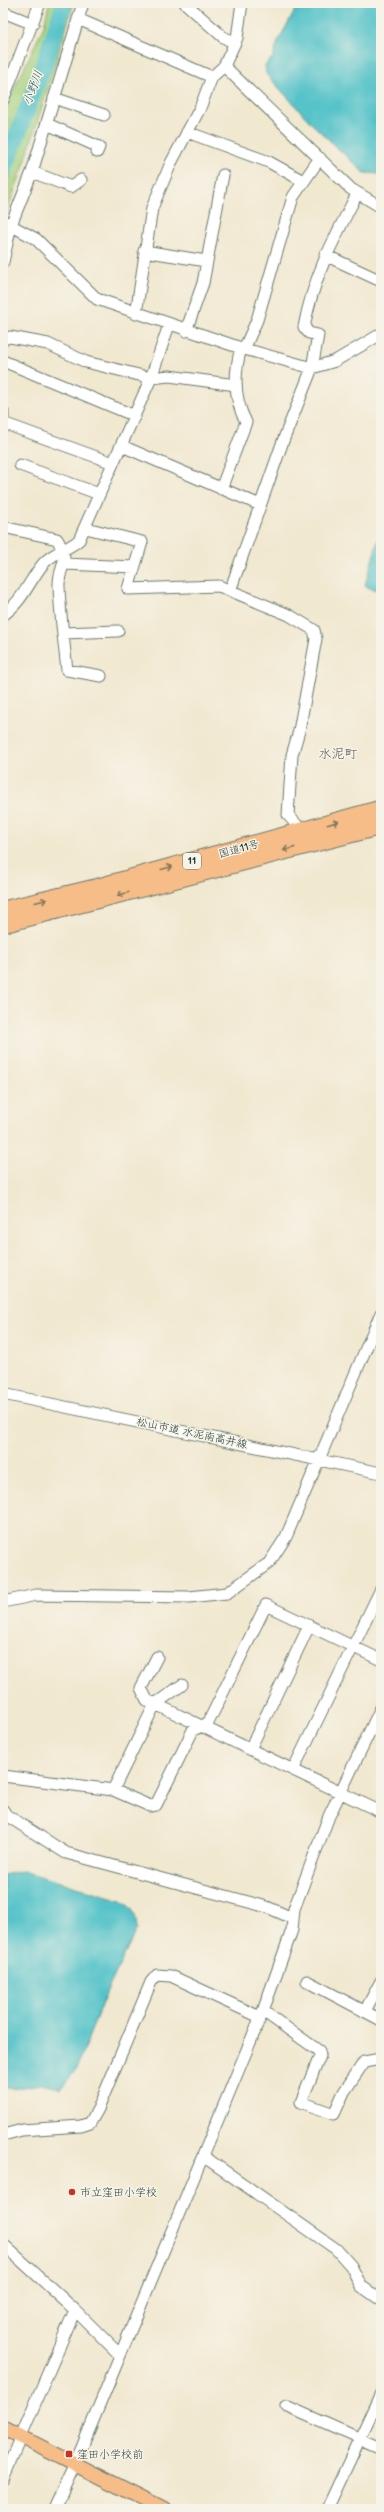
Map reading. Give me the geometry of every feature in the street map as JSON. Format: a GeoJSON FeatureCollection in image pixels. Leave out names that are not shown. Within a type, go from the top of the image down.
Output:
{"type":"FeatureCollection","features":[{"type":"Feature","properties":{"kind":"highway","name":"国道11号"},"geometry":{"type":"LineString","coordinates":[[3,924],[87,904],[308,837],[381,809]]}},
{"type":"Feature","properties":{"kind":"highway","name":"国道11号"},"geometry":{"type":"LineString","coordinates":[[3,910],[308,837],[381,826]]}},
{"type":"Feature","properties":{"kind":"main road"},"geometry":{"type":"LineString","coordinates":[[3,2428],[164,2509]]}},
{"type":"Feature","properties":{"kind":"street"},"geometry":{"type":"LineString","coordinates":[[3,100],[40,3]]}},
{"type":"Feature","properties":{"kind":"street"},"geometry":{"type":"LineString","coordinates":[[3,262],[7,223],[32,172],[84,3]]}},
{"type":"Feature","properties":{"kind":"street"},"geometry":{"type":"LineString","coordinates":[[136,314],[144,251],[157,194],[200,108],[212,77],[224,66],[235,43],[242,3]]}},
{"type":"Feature","properties":{"kind":"street"},"geometry":{"type":"LineString","coordinates":[[188,4],[223,37],[235,43]]}},
{"type":"Feature","properties":{"kind":"street"},"geometry":{"type":"LineString","coordinates":[[3,12],[33,24]]}},
{"type":"Feature","properties":{"kind":"street"},"geometry":{"type":"LineString","coordinates":[[78,19],[212,77]]}},
{"type":"Feature","properties":{"kind":"street"},"geometry":{"type":"LineString","coordinates":[[224,66],[357,194],[381,206]]}},
{"type":"Feature","properties":{"kind":"street"},"geometry":{"type":"LineString","coordinates":[[54,98],[104,115]]}},
{"type":"Feature","properties":{"kind":"street"},"geometry":{"type":"LineString","coordinates":[[47,124],[99,147],[97,152]]}},
{"type":"Feature","properties":{"kind":"street"},"geometry":{"type":"LineString","coordinates":[[187,132],[269,162],[303,181]]}},
{"type":"Feature","properties":{"kind":"street"},"geometry":{"type":"LineString","coordinates":[[222,489],[246,422],[238,405],[236,365],[257,320],[293,197],[320,158]]}},
{"type":"Feature","properties":{"kind":"street"},"geometry":{"type":"LineString","coordinates":[[32,172],[71,187],[81,180]]}},
{"type":"Feature","properties":{"kind":"street"},"geometry":{"type":"LineString","coordinates":[[186,331],[203,283],[223,175]]}},
{"type":"Feature","properties":{"kind":"street"},"geometry":{"type":"LineString","coordinates":[[230,591],[283,440],[312,368],[318,335],[309,333],[304,327],[309,300],[325,255],[357,194]]}},
{"type":"Feature","properties":{"kind":"street"},"geometry":{"type":"LineString","coordinates":[[7,223],[36,239],[97,299],[186,331],[243,348],[312,368],[335,361],[381,334]]}},
{"type":"Feature","properties":{"kind":"street"},"geometry":{"type":"LineString","coordinates":[[144,251],[206,261]]}},
{"type":"Feature","properties":{"kind":"street"},"geometry":{"type":"LineString","coordinates":[[325,255],[381,282]]}},
{"type":"Feature","properties":{"kind":"street"},"geometry":{"type":"LineString","coordinates":[[3,615],[25,593],[43,564],[79,540],[86,528],[151,378],[169,325]]}},
{"type":"Feature","properties":{"kind":"street"},"geometry":{"type":"LineString","coordinates":[[3,339],[10,337],[48,344],[86,362],[151,378],[184,378],[236,385]]}},
{"type":"Feature","properties":{"kind":"street"},"geometry":{"type":"LineString","coordinates":[[3,361],[135,416]]}},
{"type":"Feature","properties":{"kind":"street"},"geometry":{"type":"LineString","coordinates":[[3,412],[3,419]]}},
{"type":"Feature","properties":{"kind":"street"},"geometry":{"type":"LineString","coordinates":[[3,423],[113,463]]}},
{"type":"Feature","properties":{"kind":"street"},"geometry":{"type":"LineString","coordinates":[[122,446],[260,505]]}},
{"type":"Feature","properties":{"kind":"street"},"geometry":{"type":"LineString","coordinates":[[20,465],[100,494]]}},
{"type":"Feature","properties":{"kind":"street"},"geometry":{"type":"LineString","coordinates":[[3,527],[57,539],[64,550],[64,564],[59,584],[66,670],[101,676]]}},
{"type":"Feature","properties":{"kind":"street"},"geometry":{"type":"LineString","coordinates":[[86,528],[142,542],[128,589],[219,586],[289,615],[314,630],[316,634],[304,710],[292,755],[288,815],[308,837]]}},
{"type":"Feature","properties":{"kind":"street"},"geometry":{"type":"LineString","coordinates":[[64,564],[134,567]]}},
{"type":"Feature","properties":{"kind":"street"},"geometry":{"type":"LineString","coordinates":[[64,633],[118,630]]}},
{"type":"Feature","properties":{"kind":"street"},"geometry":{"type":"LineString","coordinates":[[3,1602],[36,1595],[189,1597],[227,1593],[269,1562],[286,1537],[320,1460],[381,1313]]}},
{"type":"Feature","properties":{"kind":"street","name":"松山市道 水泥南高井線"},"geometry":{"type":"LineString","coordinates":[[3,1394],[381,1473]]}},
{"type":"Feature","properties":{"kind":"street"},"geometry":{"type":"LineString","coordinates":[[293,1770],[381,1589]]}},
{"type":"Feature","properties":{"kind":"street"},"geometry":{"type":"LineString","coordinates":[[3,1776],[113,1790],[150,1806],[156,1805],[194,1730],[208,1722],[266,1606],[381,1660]]}},
{"type":"Feature","properties":{"kind":"street"},"geometry":{"type":"LineString","coordinates":[[250,1749],[309,1626]]}},
{"type":"Feature","properties":{"kind":"street"},"geometry":{"type":"LineString","coordinates":[[156,1657],[141,1688],[147,1700],[381,1812]]}},
{"type":"Feature","properties":{"kind":"street"},"geometry":{"type":"LineString","coordinates":[[113,1790],[155,1704],[182,1685]]}},
{"type":"Feature","properties":{"kind":"street"},"geometry":{"type":"LineString","coordinates":[[54,2509],[75,2464],[262,2014],[292,1930],[292,1918],[329,1816],[381,1708]]}},
{"type":"Feature","properties":{"kind":"street"},"geometry":{"type":"LineString","coordinates":[[3,1810],[6,1815],[66,1853],[267,1907],[292,1918]]}},
{"type":"Feature","properties":{"kind":"street"},"geometry":{"type":"LineString","coordinates":[[3,2135],[22,2130],[81,2126],[90,2123],[98,2109],[150,1982],[157,1975],[171,1976],[262,2014],[319,2051],[320,2056],[300,2102],[307,2106],[334,2114],[344,2092],[350,2087],[364,2062],[381,2059]]}},
{"type":"Feature","properties":{"kind":"street"},"geometry":{"type":"LineString","coordinates":[[307,1981],[381,2020]]}},
{"type":"Feature","properties":{"kind":"street"},"geometry":{"type":"LineString","coordinates":[[365,2011],[381,1981]]}},
{"type":"Feature","properties":{"kind":"street"},"geometry":{"type":"LineString","coordinates":[[203,2156],[336,2248],[351,2266],[361,2286],[381,2300]]}},
{"type":"Feature","properties":{"kind":"street"},"geometry":{"type":"LineString","coordinates":[[3,2246],[75,2310],[120,2355]]}},
{"type":"Feature","properties":{"kind":"street"},"geometry":{"type":"LineString","coordinates":[[3,2478],[19,2436],[75,2310]]}},
{"type":"Feature","properties":{"kind":"street"},"geometry":{"type":"LineString","coordinates":[[327,2509],[381,2393]]}},
{"type":"Feature","properties":{"kind":"street"},"geometry":{"type":"LineString","coordinates":[[286,2406],[381,2448]]}},
{"type":"Feature","properties":{"kind":"green space"},"geometry":{"type":"Polygon","coordinates":[[[49,3],[74,3],[24,165],[3,222],[3,112],[44,26],[49,3]]]}},
{"type":"Feature","properties":{"kind":"water"},"geometry":{"type":"Polygon","coordinates":[[[299,3],[381,3],[381,172],[378,174],[364,173],[312,124],[266,74],[265,65],[273,57],[278,41],[299,3]]]}},
{"type":"Feature","properties":{"kind":"water"},"geometry":{"type":"Polygon","coordinates":[[[381,530],[381,591],[369,588],[365,585],[381,530]]]}},
{"type":"Feature","properties":{"kind":"water"},"geometry":{"type":"Polygon","coordinates":[[[23,1871],[121,1900],[133,1911],[137,1923],[137,1928],[104,1998],[75,2072],[60,2088],[41,2084],[12,2089],[3,2087],[3,1875],[23,1871]]]}},
{"type":"Feature","properties":{"kind":"waterway","name":"小野川"},"geometry":{"type":"LineString","coordinates":[[3,173],[47,56],[64,3]]}},
{"type":"Feature","properties":{"kind":"place","name":"市立窪田小学校"},"geometry":{"type":"Point","coordinates":[72,2192]}},
{"type":"Feature","properties":{"kind":"place","name":"窪田小学校前"},"geometry":{"type":"Point","coordinates":[69,2454]}},
{"type":"Feature","properties":{"kind":"district","name":"水泥町"},"geometry":{"type":"Point","coordinates":[338,754]}}]}
